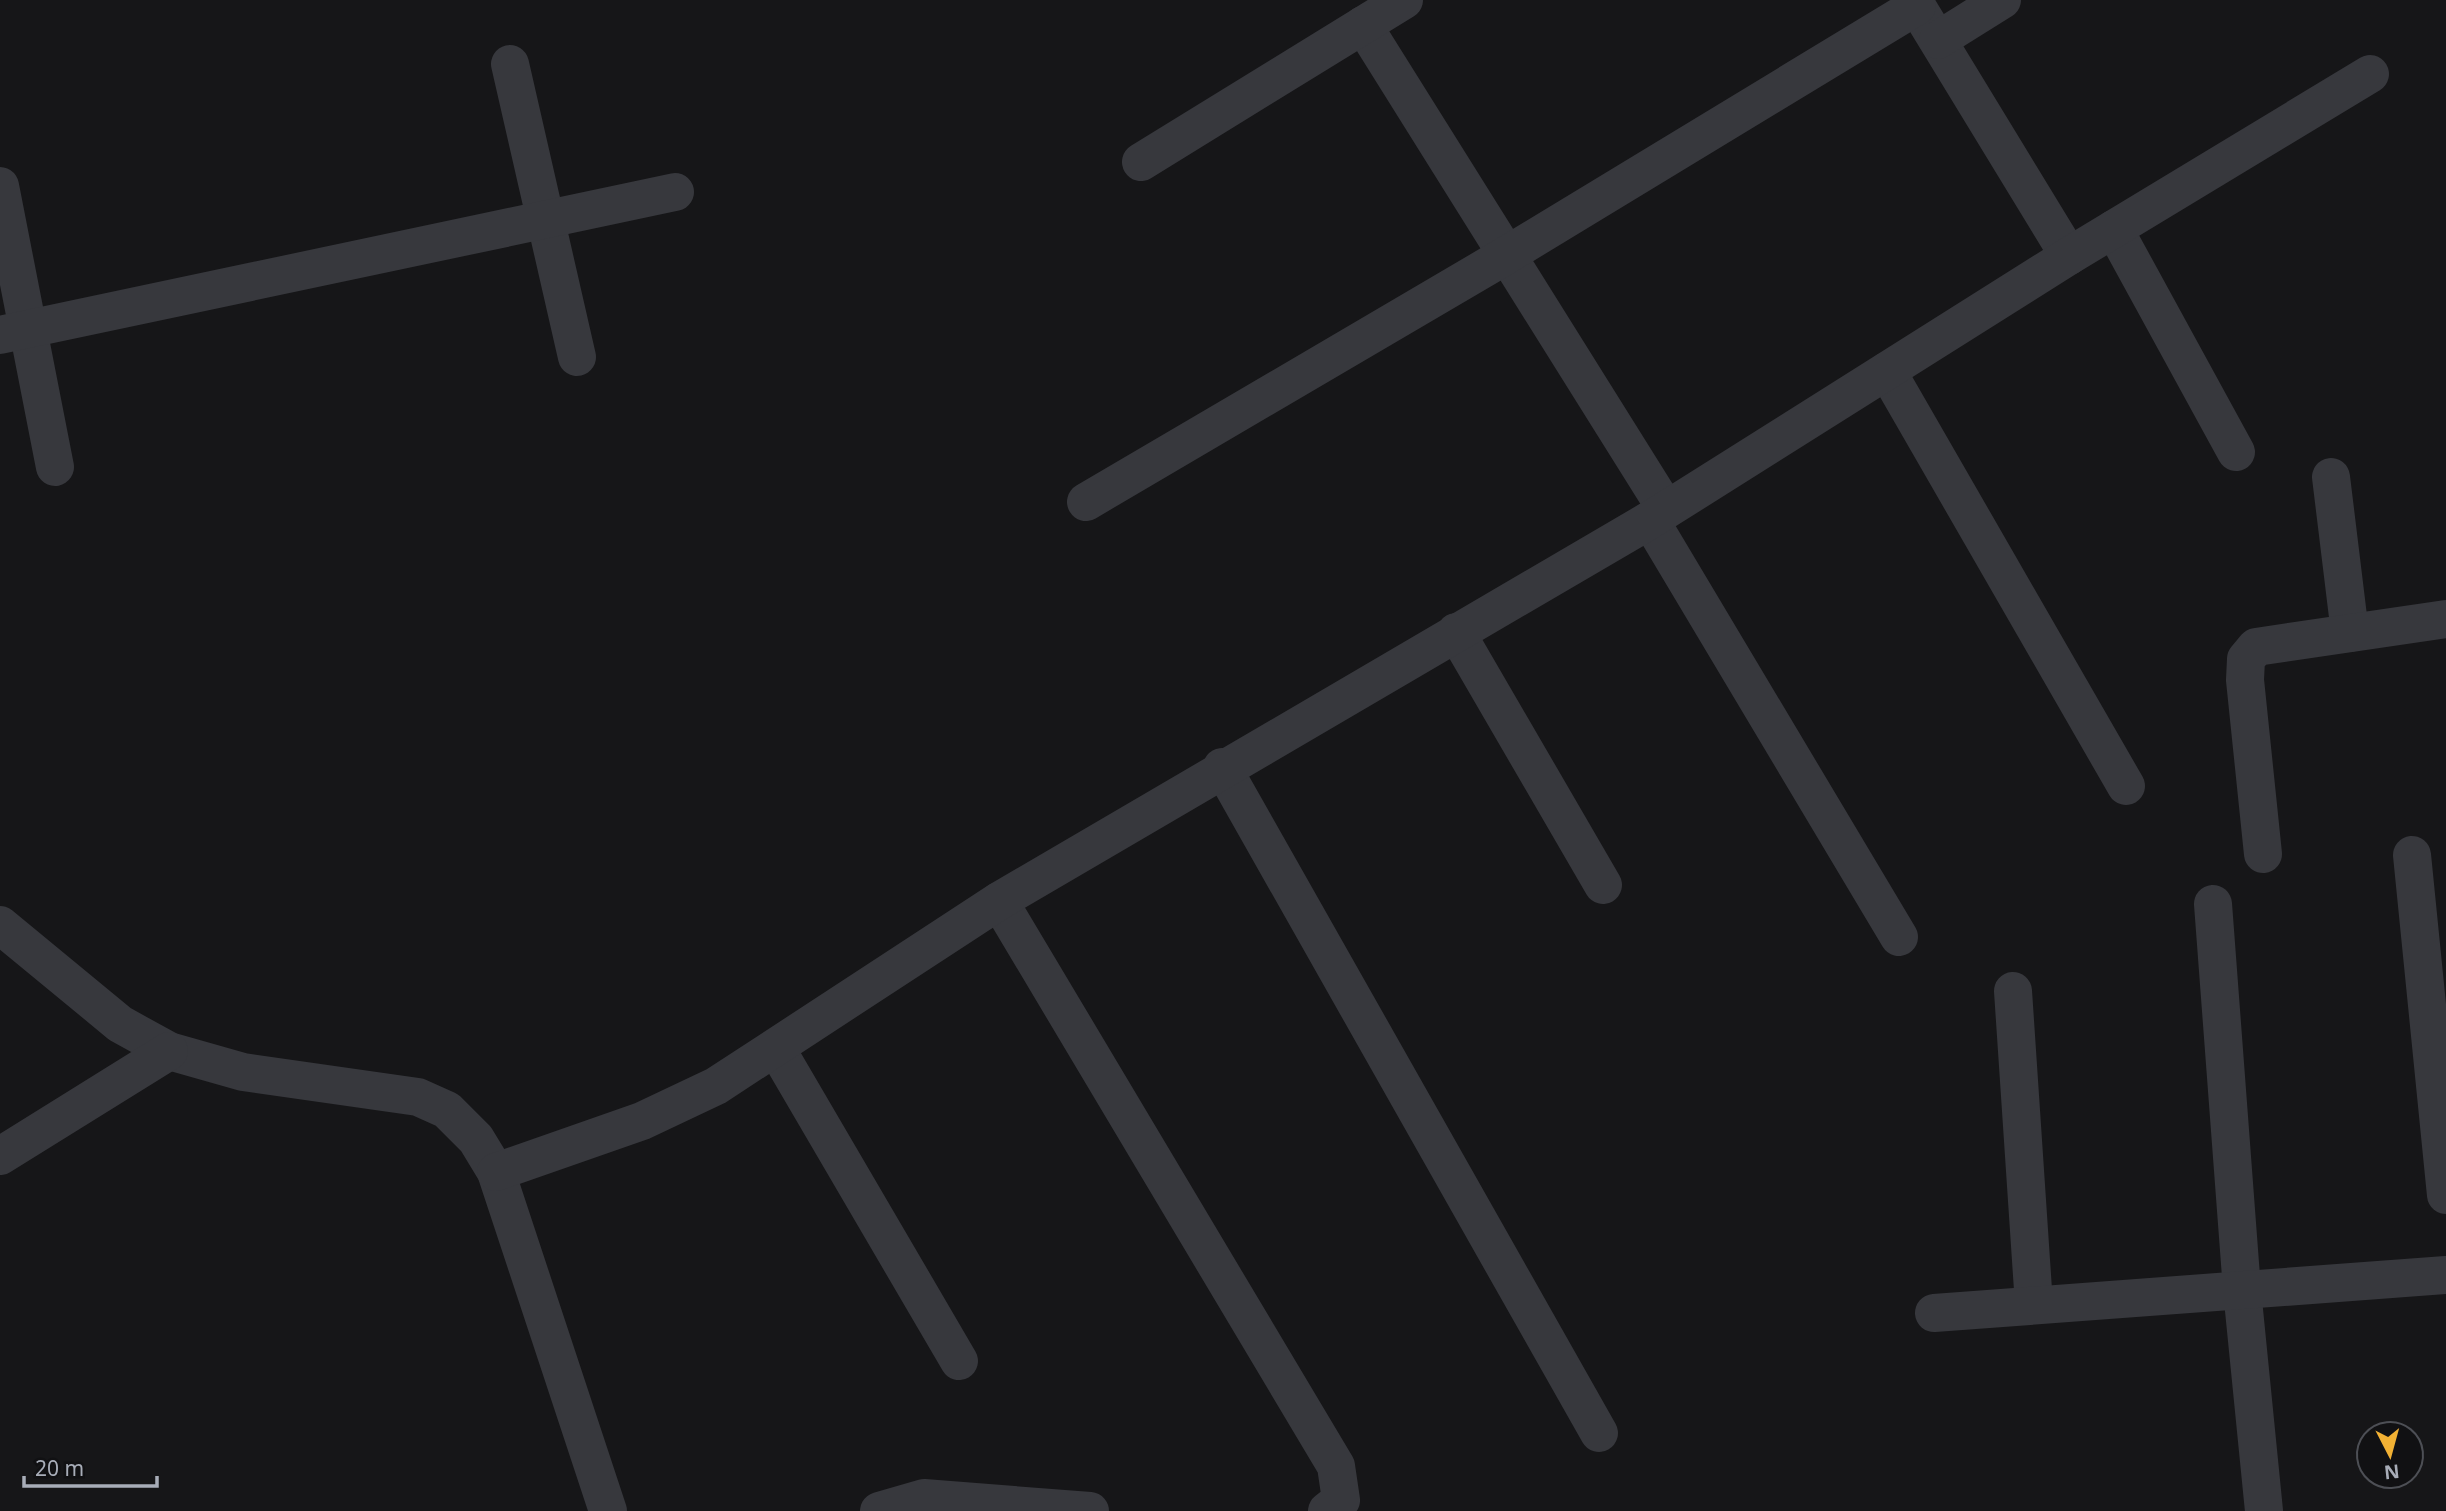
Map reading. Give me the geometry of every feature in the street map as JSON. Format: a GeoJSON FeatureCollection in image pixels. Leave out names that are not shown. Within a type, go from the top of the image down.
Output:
{"type":"FeatureCollection","features":[{"type":"Feature","properties":{"kind":"street"},"geometry":{"type":"LineString","coordinates":[[1141,162],[1404,0]]}},
{"type":"Feature","properties":{"kind":"street"},"geometry":{"type":"LineString","coordinates":[[1938,40],[2002,0]]}},
{"type":"Feature","properties":{"kind":"street"},"geometry":{"type":"LineString","coordinates":[[1086,502],[1505,256],[1915,3],[2069,256]]}},
{"type":"Feature","properties":{"kind":"street"},"geometry":{"type":"LineString","coordinates":[[1363,25],[1505,256],[1658,515],[1899,936]]}},
{"type":"Feature","properties":{"kind":"street"},"geometry":{"type":"LineString","coordinates":[[510,64],[577,357]]}},
{"type":"Feature","properties":{"kind":"street"},"geometry":{"type":"LineString","coordinates":[[496,1172],[642,1121],[716,1086],[999,901],[1222,767],[1658,515],[2069,256],[2370,74]]}},
{"type":"Feature","properties":{"kind":"street"},"geometry":{"type":"LineString","coordinates":[[0,186],[15,332],[55,467]]}},
{"type":"Feature","properties":{"kind":"street"},"geometry":{"type":"LineString","coordinates":[[15,332],[675,192]]}},
{"type":"Feature","properties":{"kind":"street"},"geometry":{"type":"LineString","coordinates":[[2114,229],[2236,452]]}},
{"type":"Feature","properties":{"kind":"street"},"geometry":{"type":"LineString","coordinates":[[1887,370],[2126,786]]}},
{"type":"Feature","properties":{"kind":"street"},"geometry":{"type":"LineString","coordinates":[[2331,477],[2350,633]]}},
{"type":"Feature","properties":{"kind":"street"},"geometry":{"type":"LineString","coordinates":[[2263,854],[2245,680],[2246,660],[2256,647],[2446,619]]}},
{"type":"Feature","properties":{"kind":"street"},"geometry":{"type":"LineString","coordinates":[[1456,632],[1603,885]]}},
{"type":"Feature","properties":{"kind":"street"},"geometry":{"type":"LineString","coordinates":[[1222,767],[1599,1433]]}},
{"type":"Feature","properties":{"kind":"street"},"geometry":{"type":"LineString","coordinates":[[2412,855],[2446,1195]]}},
{"type":"Feature","properties":{"kind":"street"},"geometry":{"type":"LineString","coordinates":[[999,901],[1336,1466],[1341,1500],[1327,1511]]}},
{"type":"Feature","properties":{"kind":"street"},"geometry":{"type":"LineString","coordinates":[[2213,904],[2242,1290],[2264,1511]]}},
{"type":"Feature","properties":{"kind":"street"},"geometry":{"type":"LineString","coordinates":[[0,925],[120,1024],[169,1051],[243,1072],[418,1097],[447,1110],[476,1139],[496,1172],[608,1511]]}},
{"type":"Feature","properties":{"kind":"street"},"geometry":{"type":"LineString","coordinates":[[2012,991],[2034,1306]]}},
{"type":"Feature","properties":{"kind":"street"},"geometry":{"type":"LineString","coordinates":[[776,1048],[959,1360]]}},
{"type":"Feature","properties":{"kind":"street"},"geometry":{"type":"LineString","coordinates":[[0,1156],[169,1051]]}},
{"type":"Feature","properties":{"kind":"street"},"geometry":{"type":"LineString","coordinates":[[1934,1313],[2446,1275]]}},
{"type":"Feature","properties":{"kind":"street"},"geometry":{"type":"LineString","coordinates":[[879,1511],[925,1504],[1090,1511]]}}]}
